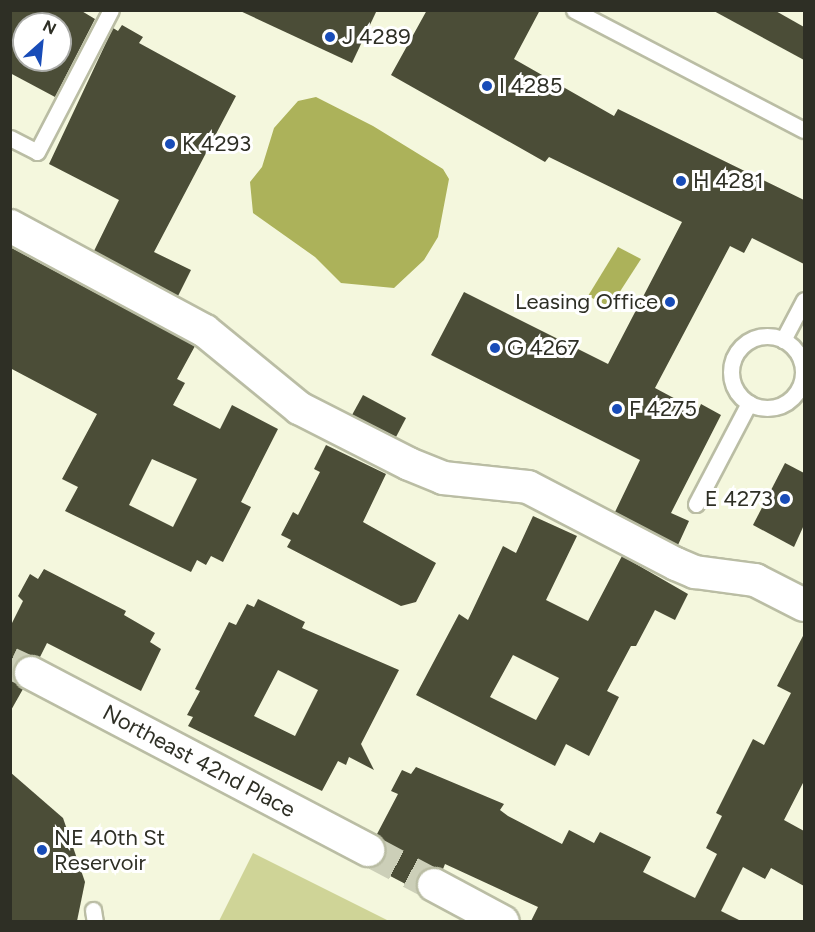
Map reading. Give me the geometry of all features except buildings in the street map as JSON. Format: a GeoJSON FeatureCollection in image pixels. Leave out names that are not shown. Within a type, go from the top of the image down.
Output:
{"type":"FeatureCollection","features":[{"type":"Feature","properties":{"kind":"street"},"geometry":{"type":"LineString","coordinates":[[10,226],[205,331],[299,408],[409,464],[443,478],[528,487],[676,564],[695,572],[755,580],[804,605]]}},
{"type":"Feature","properties":{"kind":"street","name":"Northeast 42nd Place"},"geometry":{"type":"LineString","coordinates":[[31,673],[368,850]]}},
{"type":"Feature","properties":{"kind":"street"},"geometry":{"type":"LineString","coordinates":[[435,885],[502,921]]}},
{"type":"Feature","properties":{"kind":"lane"},"geometry":{"type":"LineString","coordinates":[[10,138],[37,152],[111,10]]}},
{"type":"Feature","properties":{"kind":"lane"},"geometry":{"type":"LineString","coordinates":[[573,10],[804,130]]}},
{"type":"Feature","properties":{"kind":"lane"},"geometry":{"type":"LineString","coordinates":[[783,340],[804,300]]}},
{"type":"Feature","properties":{"kind":"lane"},"geometry":{"type":"LineString","coordinates":[[753,338],[783,340],[802,362],[802,389],[773,407],[748,403],[731,376],[736,353],[753,338]]}},
{"type":"Feature","properties":{"kind":"lane"},"geometry":{"type":"LineString","coordinates":[[696,504],[748,403]]}},
{"type":"Feature","properties":{"kind":"shaded area"},"geometry":{"type":"Polygon","coordinates":[[[316,97],[373,126],[443,169],[449,179],[438,237],[424,260],[394,288],[341,283],[315,257],[253,213],[250,182],[262,167],[274,128],[298,101],[316,97]]]}},
{"type":"Feature","properties":{"kind":"shaded area"},"geometry":{"type":"Polygon","coordinates":[[[618,247],[641,259],[610,307],[588,296],[618,247]]]}},
{"type":"Feature","properties":{"kind":"shaded area"},"geometry":{"type":"Polygon","coordinates":[[[253,853],[389,921],[219,921],[253,853]]]}},
{"type":"Feature","properties":{"kind":"tunnel"},"geometry":{"type":"LineString","coordinates":[[10,663],[31,673]]}},
{"type":"Feature","properties":{"kind":"tunnel"},"geometry":{"type":"LineString","coordinates":[[368,850],[434,885]]}},
{"type":"Feature","properties":{"kind":"place","name":"J 4289"},"geometry":{"type":"Point","coordinates":[330,37]}},
{"type":"Feature","properties":{"kind":"place","name":"I 4285"},"geometry":{"type":"Point","coordinates":[487,86]}},
{"type":"Feature","properties":{"kind":"place","name":"K 4293"},"geometry":{"type":"Point","coordinates":[170,144]}},
{"type":"Feature","properties":{"kind":"place","name":"H 4281"},"geometry":{"type":"Point","coordinates":[681,181]}},
{"type":"Feature","properties":{"kind":"place","name":"Leasing Office"},"geometry":{"type":"Point","coordinates":[670,302]}},
{"type":"Feature","properties":{"kind":"place","name":"G 4267"},"geometry":{"type":"Point","coordinates":[495,348]}},
{"type":"Feature","properties":{"kind":"place","name":"F 4275"},"geometry":{"type":"Point","coordinates":[617,409]}},
{"type":"Feature","properties":{"kind":"place","name":"E 4273"},"geometry":{"type":"Point","coordinates":[785,499]}},
{"type":"Feature","properties":{"kind":"place","name":"NE 40th St Reservoir"},"geometry":{"type":"Point","coordinates":[42,850]}}]}
